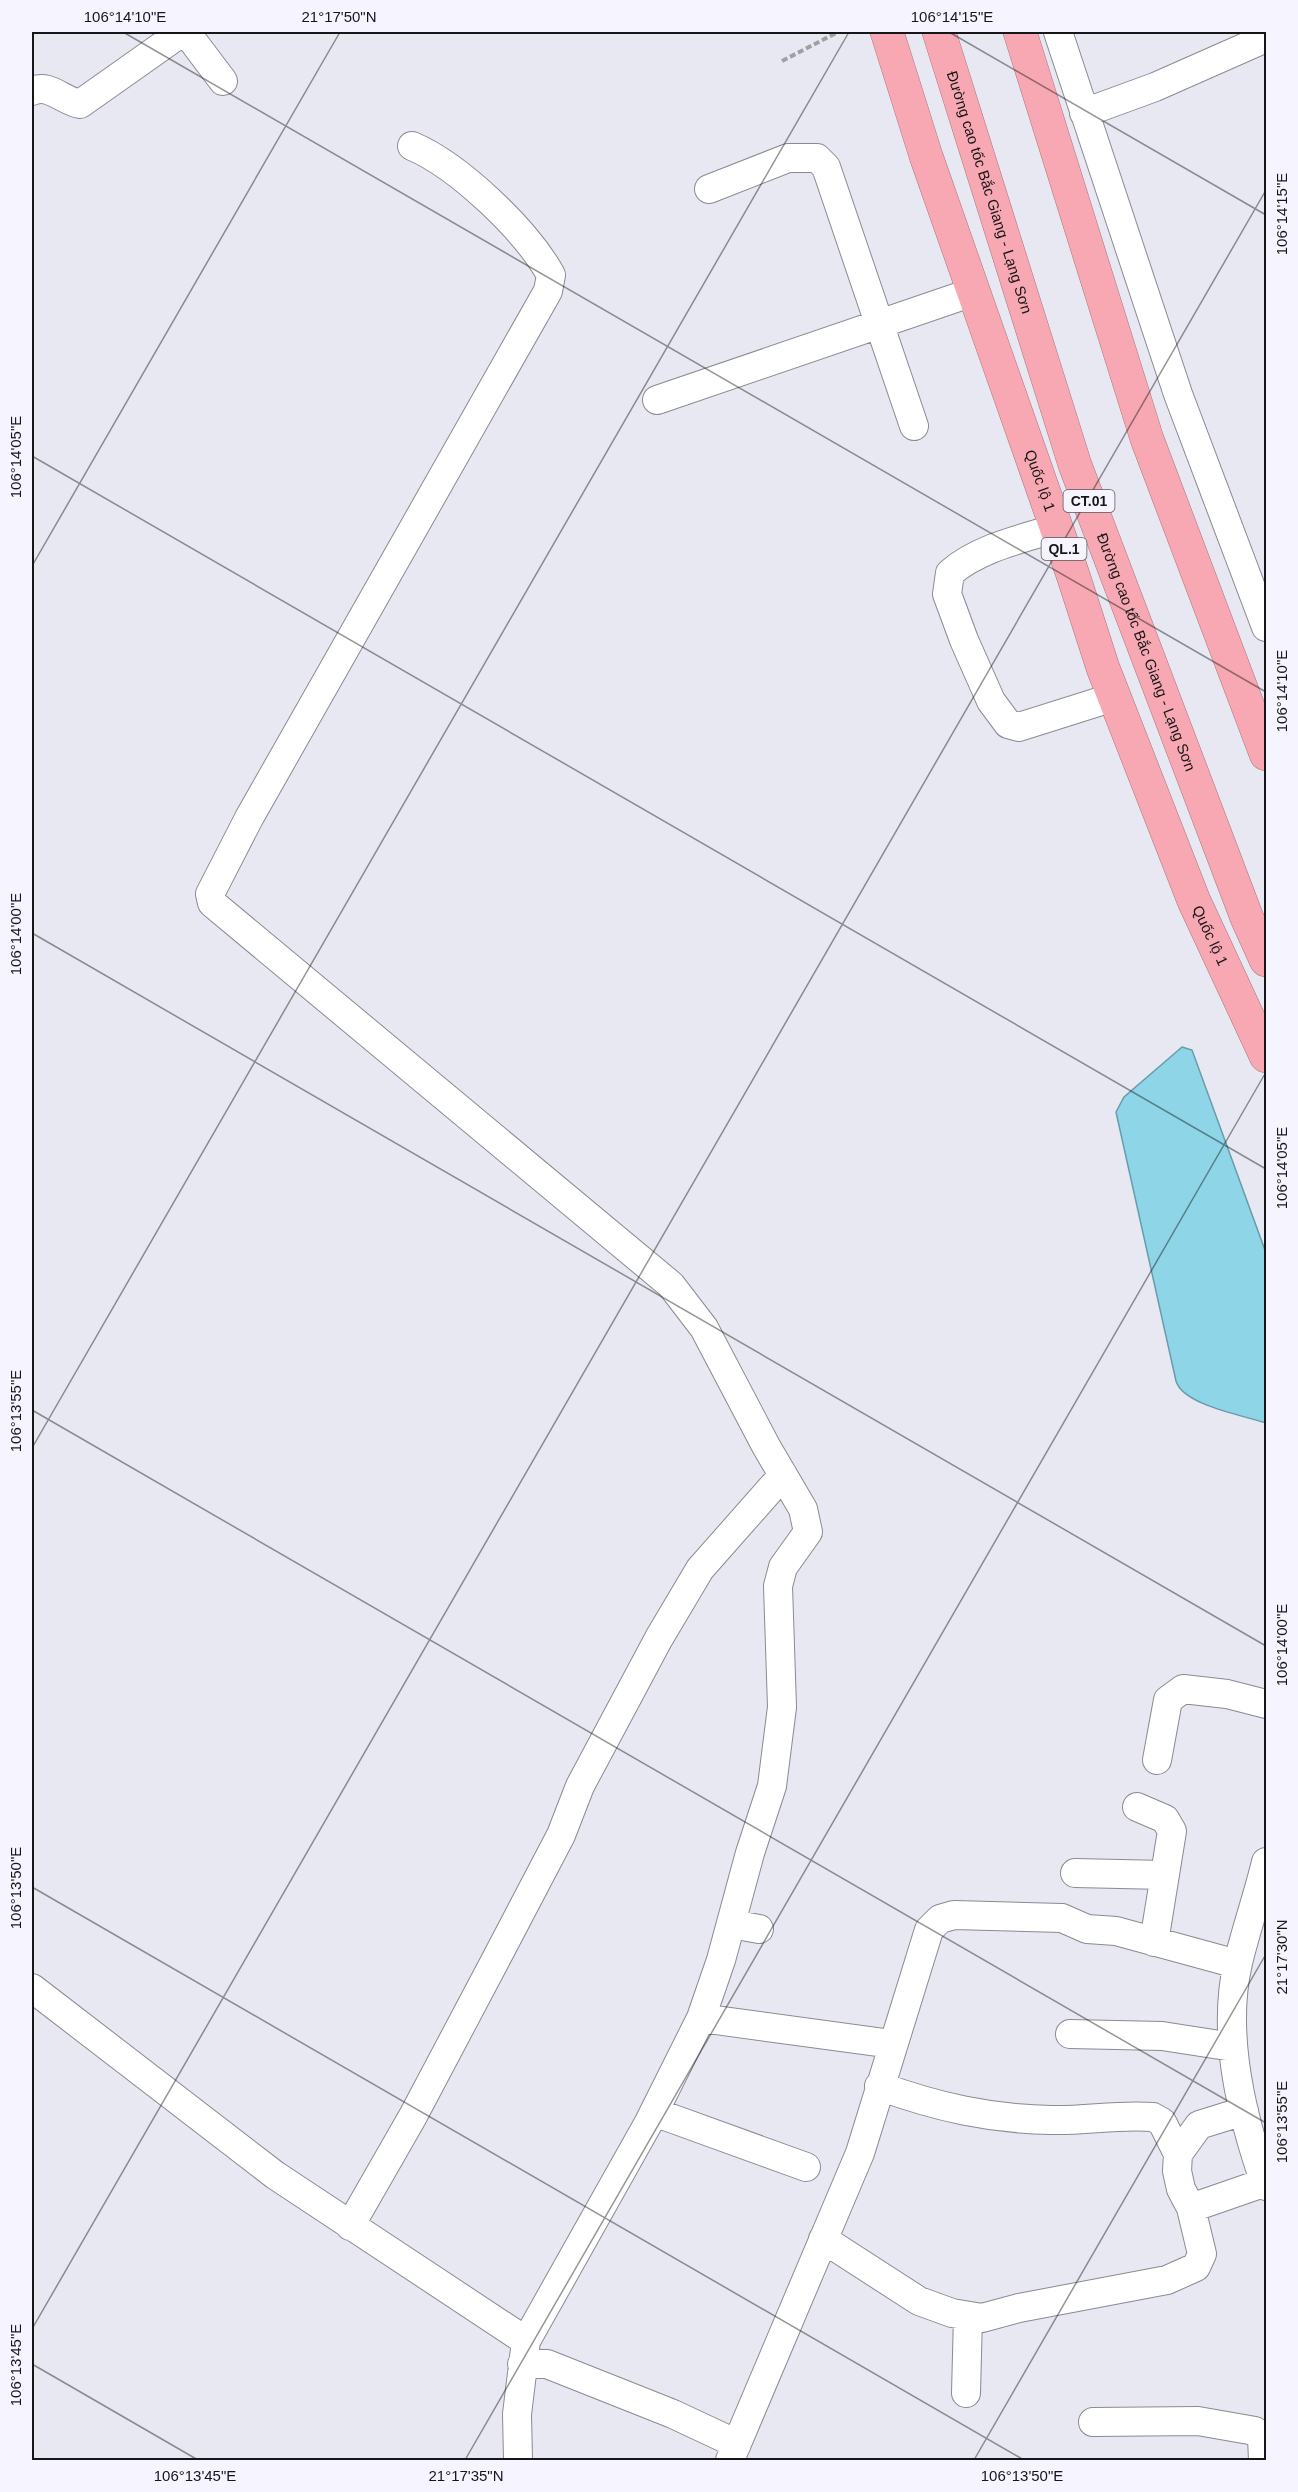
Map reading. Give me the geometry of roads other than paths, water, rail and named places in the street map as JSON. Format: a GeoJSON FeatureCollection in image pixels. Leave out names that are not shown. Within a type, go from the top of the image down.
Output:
{"type":"FeatureCollection","features":[{"type":"Feature","properties":{"kind":"highway","name":"Quốc lộ 1"},"geometry":{"type":"LineString","coordinates":[[887,32],[973,292],[1114,697],[1194,901],[1266,1056]]}},
{"type":"Feature","properties":{"kind":"highway","name":"Đường cao tốc Bắc Giang - Lạng Sơn"},"geometry":{"type":"LineString","coordinates":[[939,32],[1075,465],[1247,918],[1266,960]]}},
{"type":"Feature","properties":{"kind":"highway"},"geometry":{"type":"LineString","coordinates":[[1020,32],[1147,439],[1266,754]]}},
{"type":"Feature","properties":{"kind":"street"},"geometry":{"type":"LineString","coordinates":[[32,91],[47,89],[70,102],[81,104],[184,32],[223,81]]}},
{"type":"Feature","properties":{"kind":"street"},"geometry":{"type":"LineString","coordinates":[[1058,32],[1178,394],[1266,627]]}},
{"type":"Feature","properties":{"kind":"street"},"geometry":{"type":"LineString","coordinates":[[1084,113],[1155,87],[1266,38]]}},
{"type":"Feature","properties":{"kind":"street"},"geometry":{"type":"LineString","coordinates":[[412,146],[429,153],[479,192],[539,254],[551,275],[548,291],[254,808],[210,894],[212,903],[220,913],[671,1285],[704,1328],[803,1509],[808,1532],[783,1567],[778,1586],[782,1707],[772,1786],[750,1853],[731,1924],[701,2018],[654,2112],[524,2352],[517,2414],[518,2460]]}},
{"type":"Feature","properties":{"kind":"street"},"geometry":{"type":"LineString","coordinates":[[709,189],[788,158],[817,158],[826,167],[914,426]]}},
{"type":"Feature","properties":{"kind":"street"},"geometry":{"type":"LineString","coordinates":[[657,400],[973,292]]}},
{"type":"Feature","properties":{"kind":"street"},"geometry":{"type":"LineString","coordinates":[[1057,528],[963,561],[950,573],[947,594],[991,701],[1008,724],[1019,727],[1114,697]]}},
{"type":"Feature","properties":{"kind":"street"},"geometry":{"type":"LineString","coordinates":[[350,2226],[413,2116],[501,1950],[561,1835],[580,1786],[659,1638],[700,1569],[783,1475]]}},
{"type":"Feature","properties":{"kind":"street"},"geometry":{"type":"LineString","coordinates":[[1157,1760],[1168,1700],[1182,1689],[1227,1694],[1266,1704]]}},
{"type":"Feature","properties":{"kind":"street"},"geometry":{"type":"LineString","coordinates":[[1137,1808],[1165,1819],[1172,1831],[1154,1941]]}},
{"type":"Feature","properties":{"kind":"street"},"geometry":{"type":"LineString","coordinates":[[1191,2208],[1266,2184],[1244,2111],[1233,2047],[1232,2018],[1237,1964],[1266,1862]]}},
{"type":"Feature","properties":{"kind":"street"},"geometry":{"type":"LineString","coordinates":[[1075,1873],[1165,1875]]}},
{"type":"Feature","properties":{"kind":"street"},"geometry":{"type":"LineString","coordinates":[[32,1989],[275,2175],[350,2226],[524,2352],[548,2364],[673,2414],[734,2456],[860,2152],[929,1930],[940,1919],[954,1915],[1062,1918],[1087,1929],[1116,1931],[1237,1964]]}},
{"type":"Feature","properties":{"kind":"street"},"geometry":{"type":"LineString","coordinates":[[731,1924],[759,1929]]}},
{"type":"Feature","properties":{"kind":"street"},"geometry":{"type":"LineString","coordinates":[[701,2018],[892,2044]]}},
{"type":"Feature","properties":{"kind":"street"},"geometry":{"type":"LineString","coordinates":[[1070,2034],[1162,2036],[1233,2047]]}},
{"type":"Feature","properties":{"kind":"street"},"geometry":{"type":"LineString","coordinates":[[823,2239],[919,2301],[982,2318],[1019,2308],[1110,2293],[1167,2280],[1196,2267],[1202,2254],[1191,2208],[1179,2180],[1178,2154],[1162,2122],[1153,2116],[1052,2120],[986,2116],[932,2105],[879,2086]]}},
{"type":"Feature","properties":{"kind":"street"},"geometry":{"type":"LineString","coordinates":[[1178,2154],[1199,2125],[1244,2111]]}},
{"type":"Feature","properties":{"kind":"street"},"geometry":{"type":"LineString","coordinates":[[654,2112],[806,2167]]}},
{"type":"Feature","properties":{"kind":"street"},"geometry":{"type":"LineString","coordinates":[[966,2392],[968,2316]]}},
{"type":"Feature","properties":{"kind":"street"},"geometry":{"type":"LineString","coordinates":[[1093,2422],[1198,2421],[1255,2431],[1262,2438],[1263,2460]]}},
{"type":"Feature","properties":{"kind":"water"},"geometry":{"type":"Polygon","coordinates":[[[1182,1047],[1192,1050],[1266,1253],[1266,1423],[1201,1403],[1190,1397],[1176,1381],[1116,1112],[1124,1097],[1182,1047]]]}}]}
